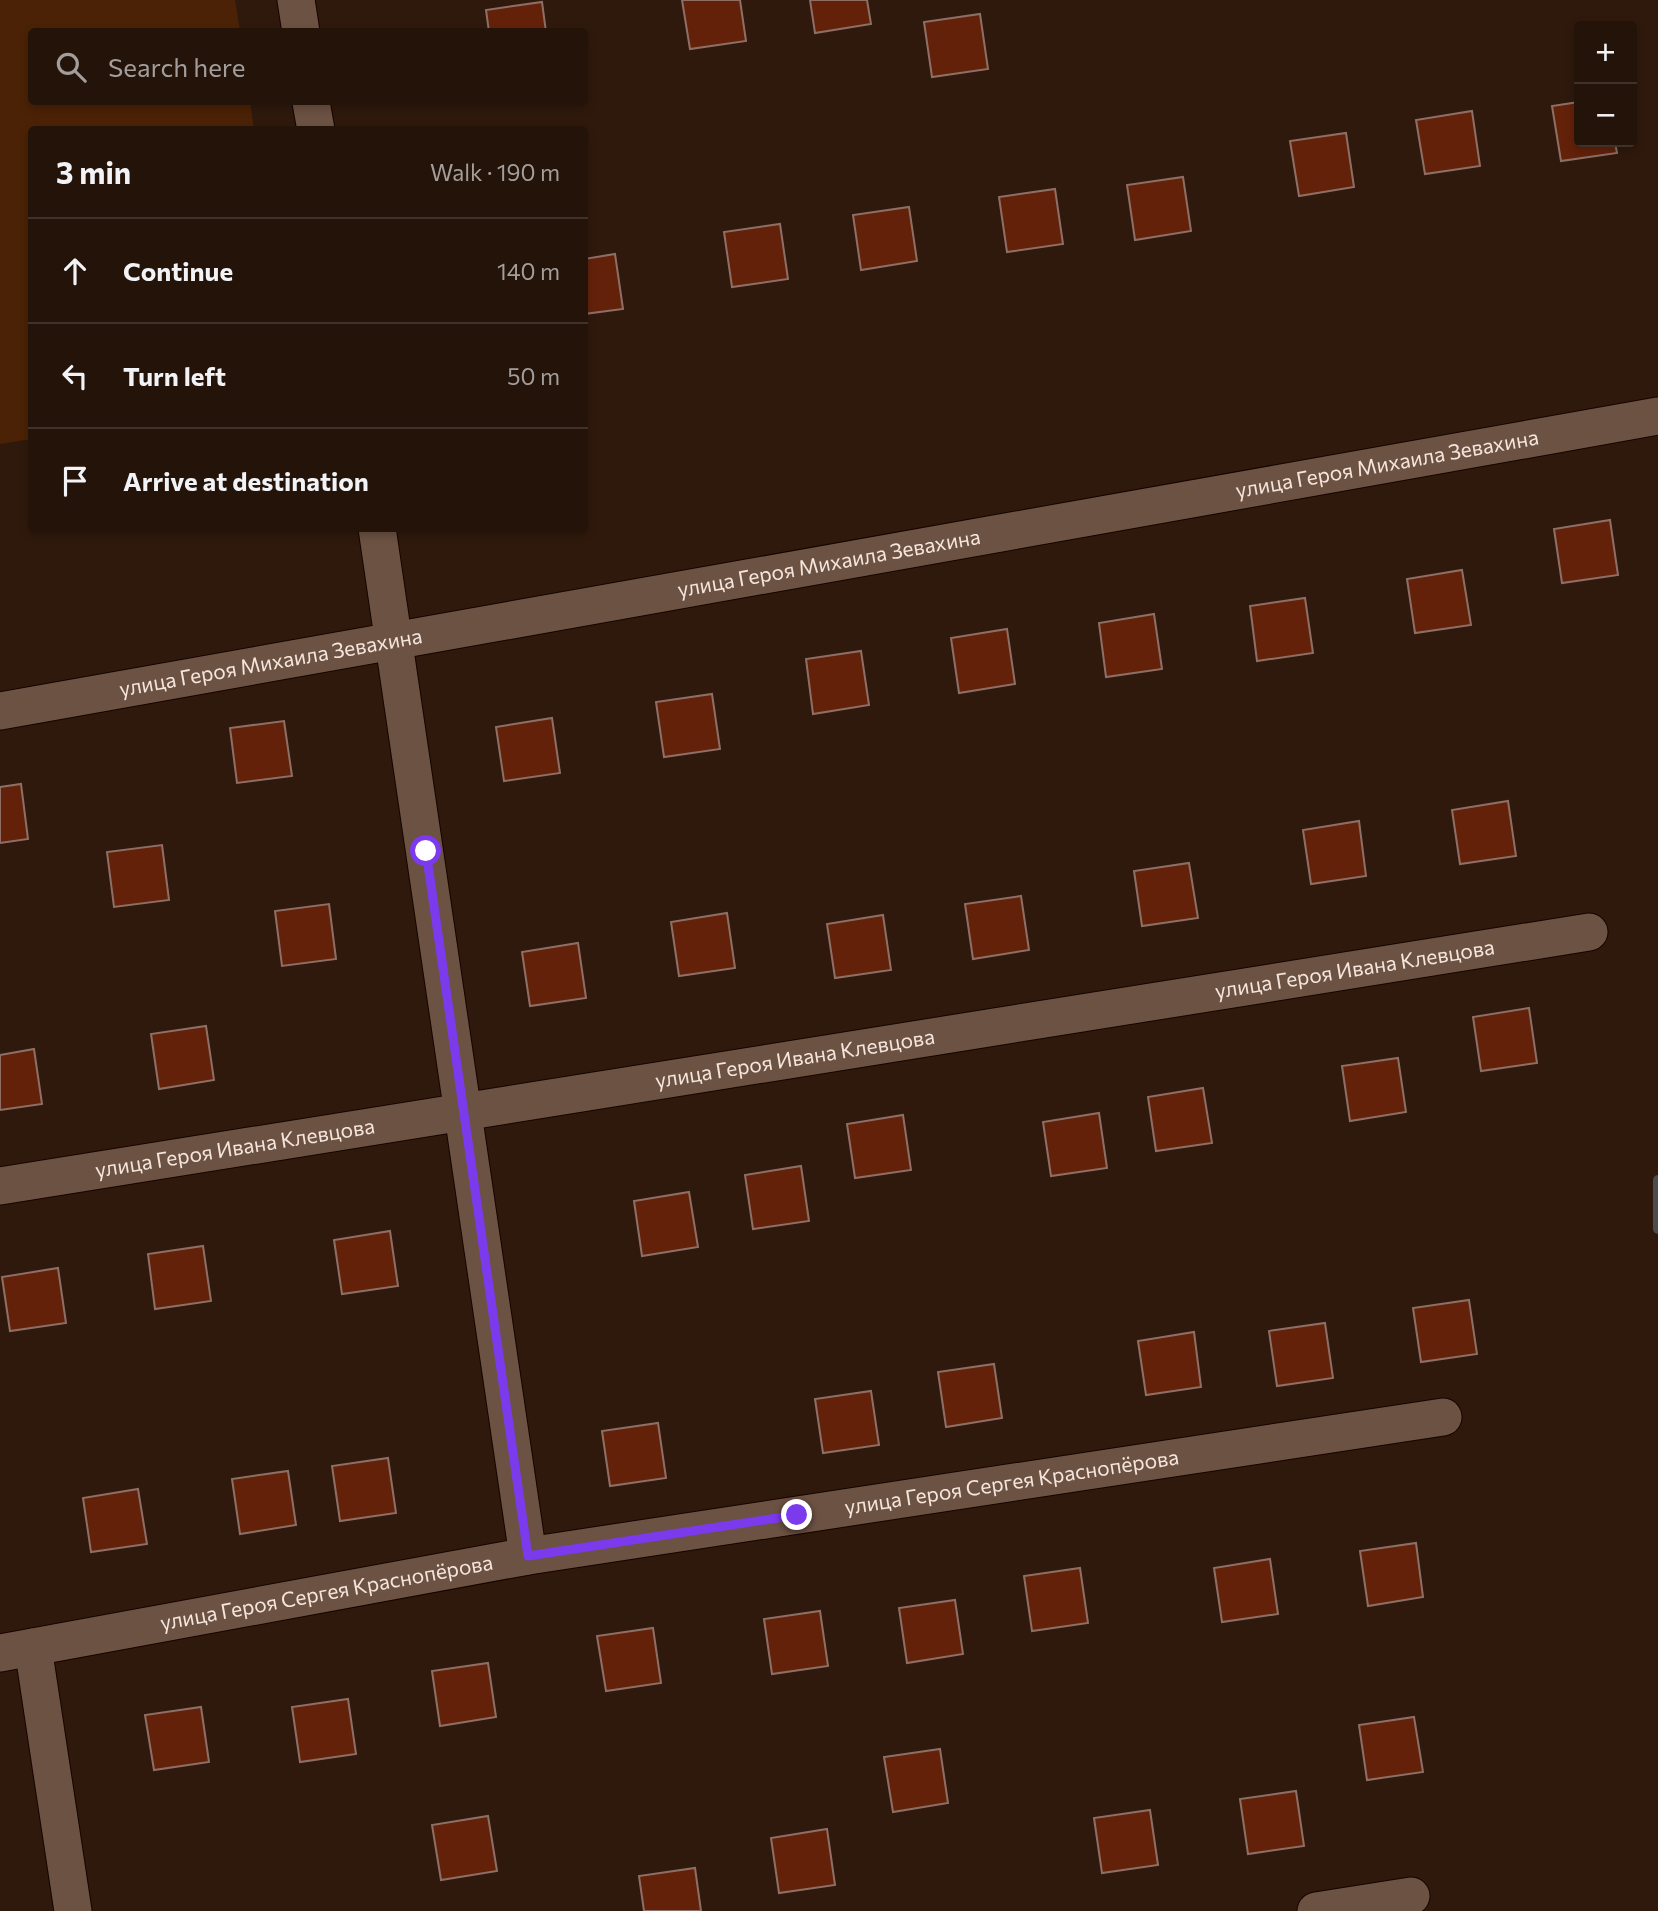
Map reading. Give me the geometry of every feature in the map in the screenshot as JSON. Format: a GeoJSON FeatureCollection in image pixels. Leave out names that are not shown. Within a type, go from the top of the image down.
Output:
{"type":"FeatureCollection","features":[{"type":"Feature","properties":{"kind":"street"},"geometry":{"type":"LineString","coordinates":[[296,0],[300,28]]}},
{"type":"Feature","properties":{"kind":"street"},"geometry":{"type":"LineString","coordinates":[[312,105],[315,126]]}},
{"type":"Feature","properties":{"kind":"street","name":"улица Героя Михаила Зевахина"},"geometry":{"type":"LineString","coordinates":[[0,710],[1658,416]]}},
{"type":"Feature","properties":{"kind":"street"},"geometry":{"type":"LineString","coordinates":[[378,532],[528,1556]]}},
{"type":"Feature","properties":{"kind":"street","name":"улица Героя Ивана Клевцова"},"geometry":{"type":"LineString","coordinates":[[0,1186],[465,1114],[1588,932]]}},
{"type":"Feature","properties":{"kind":"street","name":"улица Героя Сергея Краснопёрова"},"geometry":{"type":"LineString","coordinates":[[16,1650],[528,1556],[1443,1416]]}},
{"type":"Feature","properties":{"kind":"street"},"geometry":{"type":"LineString","coordinates":[[16,1650],[73,1911]]}},
{"type":"Feature","properties":{"kind":"street"},"geometry":{"type":"LineString","coordinates":[[1316,1911],[1411,1896]]}},
{"type":"Feature","properties":{"kind":"shaded area"},"geometry":{"type":"Polygon","coordinates":[[[0,0],[235,0],[240,28],[28,28],[28,105],[250,105],[254,126],[28,126],[28,439],[0,444],[0,0]]]}},
{"type":"Feature","properties":{"kind":"building"},"geometry":{"type":"Polygon","coordinates":[[[682,0],[740,0],[746,41],[690,49],[682,0]]]}},
{"type":"Feature","properties":{"kind":"building"},"geometry":{"type":"Polygon","coordinates":[[[810,0],[867,0],[871,24],[815,33],[810,0]]]}},
{"type":"Feature","properties":{"kind":"building"},"geometry":{"type":"Polygon","coordinates":[[[542,2],[545,28],[488,28],[486,10],[542,2]]]}},
{"type":"Feature","properties":{"kind":"building"},"geometry":{"type":"Polygon","coordinates":[[[980,14],[988,69],[932,77],[924,22],[980,14]]]}},
{"type":"Feature","properties":{"kind":"building"},"geometry":{"type":"Polygon","coordinates":[[[1574,103],[1574,147],[1616,147],[1617,153],[1561,161],[1552,106],[1574,103]]]}},
{"type":"Feature","properties":{"kind":"building"},"geometry":{"type":"Polygon","coordinates":[[[1472,111],[1480,166],[1425,174],[1416,120],[1472,111]]]}},
{"type":"Feature","properties":{"kind":"building"},"geometry":{"type":"Polygon","coordinates":[[[1346,133],[1354,187],[1299,196],[1290,141],[1346,133]]]}},
{"type":"Feature","properties":{"kind":"building"},"geometry":{"type":"Polygon","coordinates":[[[1183,177],[1191,231],[1135,240],[1127,185],[1183,177]]]}},
{"type":"Feature","properties":{"kind":"building"},"geometry":{"type":"Polygon","coordinates":[[[1055,189],[1063,244],[1007,252],[999,197],[1055,189]]]}},
{"type":"Feature","properties":{"kind":"building"},"geometry":{"type":"Polygon","coordinates":[[[909,207],[917,261],[861,270],[853,215],[909,207]]]}},
{"type":"Feature","properties":{"kind":"building"},"geometry":{"type":"Polygon","coordinates":[[[780,224],[788,279],[732,287],[724,232],[780,224]]]}},
{"type":"Feature","properties":{"kind":"building"},"geometry":{"type":"Polygon","coordinates":[[[615,254],[623,309],[588,313],[588,258],[615,254]]]}},
{"type":"Feature","properties":{"kind":"building"},"geometry":{"type":"Polygon","coordinates":[[[1610,520],[1618,575],[1562,583],[1554,529],[1610,520]]]}},
{"type":"Feature","properties":{"kind":"building"},"geometry":{"type":"Polygon","coordinates":[[[1462,570],[1471,625],[1415,633],[1407,579],[1462,570]]]}},
{"type":"Feature","properties":{"kind":"building"},"geometry":{"type":"Polygon","coordinates":[[[1305,598],[1313,653],[1257,661],[1250,606],[1305,598]]]}},
{"type":"Feature","properties":{"kind":"building"},"geometry":{"type":"Polygon","coordinates":[[[1154,614],[1162,669],[1106,677],[1099,623],[1154,614]]]}},
{"type":"Feature","properties":{"kind":"building"},"geometry":{"type":"Polygon","coordinates":[[[1007,629],[1015,684],[959,693],[951,638],[1007,629]]]}},
{"type":"Feature","properties":{"kind":"building"},"geometry":{"type":"Polygon","coordinates":[[[861,651],[869,705],[813,714],[806,659],[861,651]]]}},
{"type":"Feature","properties":{"kind":"building"},"geometry":{"type":"Polygon","coordinates":[[[712,694],[720,749],[664,757],[656,702],[712,694]]]}},
{"type":"Feature","properties":{"kind":"building"},"geometry":{"type":"Polygon","coordinates":[[[552,718],[560,773],[504,781],[496,727],[552,718]]]}},
{"type":"Feature","properties":{"kind":"building"},"geometry":{"type":"Polygon","coordinates":[[[284,721],[292,776],[237,783],[230,728],[284,721]]]}},
{"type":"Feature","properties":{"kind":"building"},"geometry":{"type":"Polygon","coordinates":[[[21,784],[28,839],[0,843],[0,787],[21,784]]]}},
{"type":"Feature","properties":{"kind":"building"},"geometry":{"type":"Polygon","coordinates":[[[1508,801],[1516,856],[1460,864],[1452,810],[1508,801]]]}},
{"type":"Feature","properties":{"kind":"building"},"geometry":{"type":"Polygon","coordinates":[[[1359,821],[1366,876],[1311,884],[1303,830],[1359,821]]]}},
{"type":"Feature","properties":{"kind":"building"},"geometry":{"type":"Polygon","coordinates":[[[162,845],[169,900],[114,907],[107,852],[162,845]]]}},
{"type":"Feature","properties":{"kind":"building"},"geometry":{"type":"Polygon","coordinates":[[[1189,863],[1198,918],[1142,926],[1134,871],[1189,863]]]}},
{"type":"Feature","properties":{"kind":"building"},"geometry":{"type":"Polygon","coordinates":[[[1021,896],[1029,950],[973,959],[965,904],[1021,896]]]}},
{"type":"Feature","properties":{"kind":"building"},"geometry":{"type":"Polygon","coordinates":[[[329,904],[336,959],[282,966],[275,911],[329,904]]]}},
{"type":"Feature","properties":{"kind":"building"},"geometry":{"type":"Polygon","coordinates":[[[727,913],[735,968],[679,976],[671,922],[727,913]]]}},
{"type":"Feature","properties":{"kind":"building"},"geometry":{"type":"Polygon","coordinates":[[[883,915],[891,970],[835,978],[827,924],[883,915]]]}},
{"type":"Feature","properties":{"kind":"building"},"geometry":{"type":"Polygon","coordinates":[[[578,943],[586,998],[530,1006],[522,952],[578,943]]]}},
{"type":"Feature","properties":{"kind":"building"},"geometry":{"type":"Polygon","coordinates":[[[1529,1008],[1537,1063],[1481,1071],[1473,1017],[1529,1008]]]}},
{"type":"Feature","properties":{"kind":"building"},"geometry":{"type":"Polygon","coordinates":[[[206,1026],[214,1080],[159,1089],[151,1034],[206,1026]]]}},
{"type":"Feature","properties":{"kind":"building"},"geometry":{"type":"Polygon","coordinates":[[[34,1049],[42,1104],[0,1110],[0,1055],[34,1049]]]}},
{"type":"Feature","properties":{"kind":"building"},"geometry":{"type":"Polygon","coordinates":[[[1398,1058],[1406,1112],[1350,1121],[1342,1066],[1398,1058]]]}},
{"type":"Feature","properties":{"kind":"building"},"geometry":{"type":"Polygon","coordinates":[[[1203,1088],[1212,1143],[1156,1151],[1148,1097],[1203,1088]]]}},
{"type":"Feature","properties":{"kind":"building"},"geometry":{"type":"Polygon","coordinates":[[[1099,1113],[1107,1168],[1051,1176],[1043,1122],[1099,1113]]]}},
{"type":"Feature","properties":{"kind":"building"},"geometry":{"type":"Polygon","coordinates":[[[903,1115],[911,1170],[855,1178],[847,1124],[903,1115]]]}},
{"type":"Feature","properties":{"kind":"building"},"geometry":{"type":"Polygon","coordinates":[[[801,1166],[809,1221],[753,1229],[745,1175],[801,1166]]]}},
{"type":"Feature","properties":{"kind":"building"},"geometry":{"type":"Polygon","coordinates":[[[689,1192],[698,1247],[642,1256],[634,1201],[689,1192]]]}},
{"type":"Feature","properties":{"kind":"building"},"geometry":{"type":"Polygon","coordinates":[[[390,1231],[398,1286],[342,1294],[334,1240],[390,1231]]]}},
{"type":"Feature","properties":{"kind":"building"},"geometry":{"type":"Polygon","coordinates":[[[203,1246],[211,1301],[155,1309],[148,1254],[203,1246]]]}},
{"type":"Feature","properties":{"kind":"building"},"geometry":{"type":"Polygon","coordinates":[[[58,1268],[66,1323],[10,1331],[2,1277],[58,1268]]]}},
{"type":"Feature","properties":{"kind":"building"},"geometry":{"type":"Polygon","coordinates":[[[1469,1300],[1477,1354],[1421,1362],[1413,1308],[1469,1300]]]}},
{"type":"Feature","properties":{"kind":"building"},"geometry":{"type":"Polygon","coordinates":[[[1325,1323],[1333,1378],[1277,1386],[1269,1331],[1325,1323]]]}},
{"type":"Feature","properties":{"kind":"building"},"geometry":{"type":"Polygon","coordinates":[[[1194,1332],[1201,1387],[1146,1395],[1138,1341],[1194,1332]]]}},
{"type":"Feature","properties":{"kind":"building"},"geometry":{"type":"Polygon","coordinates":[[[994,1364],[1002,1418],[946,1427],[938,1372],[994,1364]]]}},
{"type":"Feature","properties":{"kind":"building"},"geometry":{"type":"Polygon","coordinates":[[[871,1391],[879,1445],[823,1453],[815,1399],[871,1391]]]}},
{"type":"Feature","properties":{"kind":"building"},"geometry":{"type":"Polygon","coordinates":[[[658,1423],[666,1478],[610,1486],[602,1431],[658,1423]]]}},
{"type":"Feature","properties":{"kind":"building"},"geometry":{"type":"Polygon","coordinates":[[[388,1458],[396,1513],[340,1521],[332,1466],[388,1458]]]}},
{"type":"Feature","properties":{"kind":"building"},"geometry":{"type":"Polygon","coordinates":[[[288,1471],[296,1525],[240,1534],[232,1479],[288,1471]]]}},
{"type":"Feature","properties":{"kind":"building"},"geometry":{"type":"Polygon","coordinates":[[[138,1489],[147,1544],[91,1552],[83,1498],[138,1489]]]}},
{"type":"Feature","properties":{"kind":"building"},"geometry":{"type":"Polygon","coordinates":[[[1416,1543],[1423,1597],[1368,1606],[1360,1551],[1416,1543]]]}},
{"type":"Feature","properties":{"kind":"building"},"geometry":{"type":"Polygon","coordinates":[[[1270,1559],[1278,1614],[1222,1622],[1214,1568],[1270,1559]]]}},
{"type":"Feature","properties":{"kind":"building"},"geometry":{"type":"Polygon","coordinates":[[[1080,1568],[1088,1623],[1032,1631],[1024,1576],[1080,1568]]]}},
{"type":"Feature","properties":{"kind":"building"},"geometry":{"type":"Polygon","coordinates":[[[955,1600],[963,1654],[907,1663],[899,1608],[955,1600]]]}},
{"type":"Feature","properties":{"kind":"building"},"geometry":{"type":"Polygon","coordinates":[[[820,1611],[828,1666],[772,1674],[764,1619],[820,1611]]]}},
{"type":"Feature","properties":{"kind":"building"},"geometry":{"type":"Polygon","coordinates":[[[653,1628],[661,1683],[606,1691],[597,1636],[653,1628]]]}},
{"type":"Feature","properties":{"kind":"building"},"geometry":{"type":"Polygon","coordinates":[[[488,1663],[496,1717],[440,1726],[432,1671],[488,1663]]]}},
{"type":"Feature","properties":{"kind":"building"},"geometry":{"type":"Polygon","coordinates":[[[348,1699],[356,1754],[300,1762],[292,1707],[348,1699]]]}},
{"type":"Feature","properties":{"kind":"building"},"geometry":{"type":"Polygon","coordinates":[[[201,1707],[209,1762],[154,1770],[145,1715],[201,1707]]]}},
{"type":"Feature","properties":{"kind":"building"},"geometry":{"type":"Polygon","coordinates":[[[1414,1717],[1423,1772],[1367,1780],[1359,1725],[1414,1717]]]}},
{"type":"Feature","properties":{"kind":"building"},"geometry":{"type":"Polygon","coordinates":[[[940,1749],[948,1803],[893,1812],[884,1757],[940,1749]]]}},
{"type":"Feature","properties":{"kind":"building"},"geometry":{"type":"Polygon","coordinates":[[[1296,1791],[1304,1846],[1248,1854],[1240,1799],[1296,1791]]]}},
{"type":"Feature","properties":{"kind":"building"},"geometry":{"type":"Polygon","coordinates":[[[1150,1810],[1158,1865],[1102,1873],[1094,1818],[1150,1810]]]}},
{"type":"Feature","properties":{"kind":"building"},"geometry":{"type":"Polygon","coordinates":[[[488,1816],[497,1871],[441,1880],[432,1825],[488,1816]]]}},
{"type":"Feature","properties":{"kind":"building"},"geometry":{"type":"Polygon","coordinates":[[[827,1829],[835,1885],[779,1893],[771,1838],[827,1829]]]}},
{"type":"Feature","properties":{"kind":"building"},"geometry":{"type":"Polygon","coordinates":[[[695,1868],[701,1911],[644,1911],[639,1876],[695,1868]]]}},
{"type":"Feature","properties":{"kind":"waterway"},"geometry":{"type":"LineString","coordinates":[[1658,1180],[1658,1229]]}},
{"type":"Feature","properties":{"kind":"route"},"geometry":{"type":"LineString","coordinates":[[426,851],[528,1556],[797,1515]]}}]}
